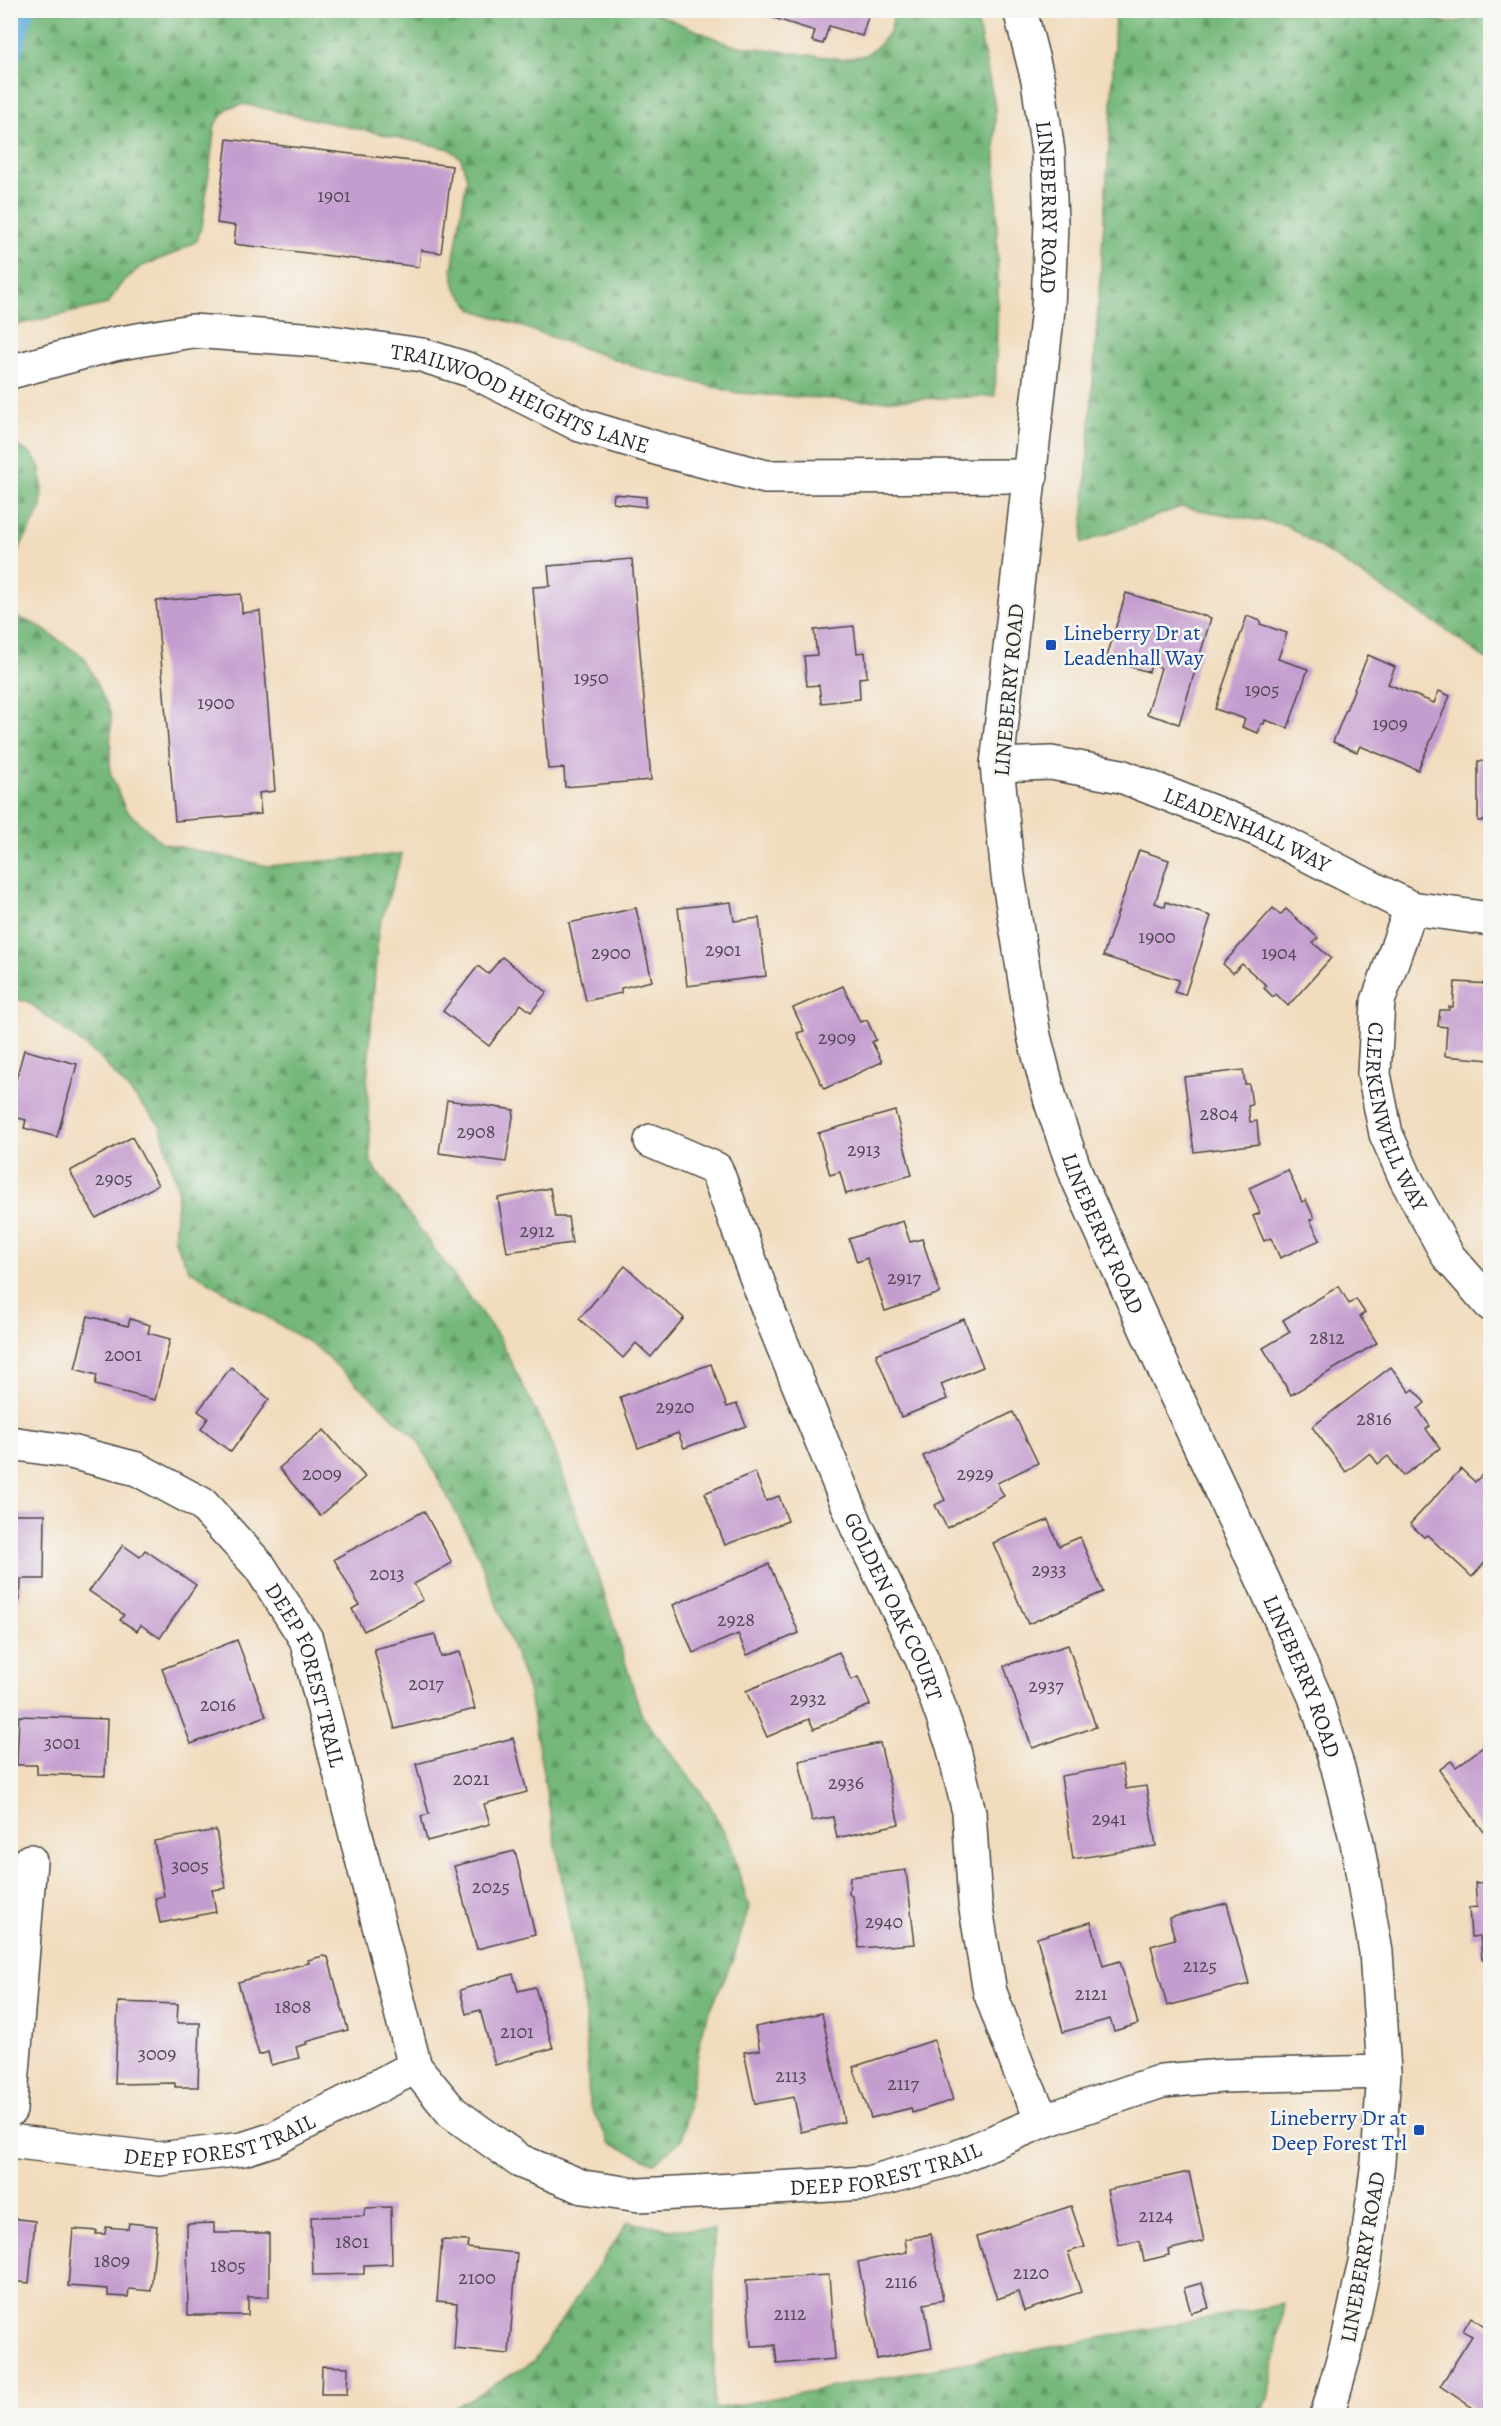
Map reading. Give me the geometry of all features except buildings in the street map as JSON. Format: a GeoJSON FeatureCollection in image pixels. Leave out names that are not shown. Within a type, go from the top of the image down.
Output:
{"type":"FeatureCollection","features":[{"type":"Feature","properties":{"kind":"street","name":"LINEBERRY ROAD"},"geometry":{"type":"LineString","coordinates":[[1020,10],[1038,80],[1048,152],[1051,223],[1048,309],[997,765],[1008,876],[1034,1036],[1051,1102],[1078,1179],[1315,1697],[1358,1842],[1376,1952],[1384,2072],[1378,2162],[1365,2262],[1347,2345],[1327,2415]]}},
{"type":"Feature","properties":{"kind":"street","name":"TRAILWOOD HEIGHTS LANE"},"geometry":{"type":"LineString","coordinates":[[10,372],[114,344],[192,331],[316,340],[422,355],[470,370],[580,425],[666,451],[766,477],[1030,477]]}},
{"type":"Feature","properties":{"kind":"street","name":"LEADENHALL WAY"},"geometry":{"type":"LineString","coordinates":[[997,765],[1051,764],[1121,776],[1261,831],[1411,908],[1491,919]]}},
{"type":"Feature","properties":{"kind":"street","name":"CLERKENWELL WAY"},"geometry":{"type":"LineString","coordinates":[[1411,908],[1378,1001],[1374,1074],[1386,1134],[1406,1179],[1448,1256],[1491,1304]]}},
{"type":"Feature","properties":{"kind":"street","name":"GOLDEN OAK COURT"},"geometry":{"type":"LineString","coordinates":[[651,1141],[716,1169],[771,1317],[857,1527],[922,1659],[953,1746],[969,1812],[975,1903],[990,1992],[1019,2069],[1043,2121]]}},
{"type":"Feature","properties":{"kind":"street","name":"DEEP FOREST TRAIL"},"geometry":{"type":"LineString","coordinates":[[10,1443],[67,1450],[137,1469],[202,1504],[260,1567],[306,1639],[415,2067],[452,2112],[520,2161],[583,2187],[639,2195],[868,2182],[952,2159],[1043,2121],[1162,2081],[1222,2076],[1384,2072]]}},
{"type":"Feature","properties":{"kind":"street"},"geometry":{"type":"LineString","coordinates":[[10,2110],[30,1861]]}},
{"type":"Feature","properties":{"kind":"street","name":"DEEP FOREST TRAIL"},"geometry":{"type":"LineString","coordinates":[[10,2141],[159,2159],[243,2149],[274,2139],[415,2067]]}},
{"type":"Feature","properties":{"kind":"green space"},"geometry":{"type":"Polygon","coordinates":[[[10,11],[650,11],[731,45],[842,59],[865,55],[877,47],[890,31],[895,11],[975,11],[995,106],[998,290],[995,396],[866,401],[738,393],[645,370],[472,309],[456,289],[452,270],[467,178],[461,159],[450,149],[244,104],[228,108],[215,124],[203,220],[197,241],[140,267],[120,285],[108,304],[11,326],[10,11]]]}},
{"type":"Feature","properties":{"kind":"green space"},"geometry":{"type":"Polygon","coordinates":[[[1115,11],[1399,11],[1450,23],[1490,15],[1490,662],[1440,626],[1286,525],[1181,507],[1082,543],[1112,103],[1115,11]]]}},
{"type":"Feature","properties":{"kind":"green space"},"geometry":{"type":"Polygon","coordinates":[[[11,443],[32,454],[40,468],[42,486],[41,509],[19,549],[11,557],[11,443]]]}},
{"type":"Feature","properties":{"kind":"green space"},"geometry":{"type":"Polygon","coordinates":[[[11,615],[35,624],[85,658],[111,714],[110,772],[125,809],[162,843],[268,866],[402,854],[378,931],[367,1081],[371,1163],[498,1336],[553,1446],[605,1597],[642,1716],[707,1800],[731,1846],[749,1907],[734,1957],[703,2026],[682,2139],[654,2163],[610,2143],[589,2104],[585,2009],[528,1689],[478,1554],[417,1439],[315,1346],[189,1270],[174,1239],[178,1190],[160,1125],[99,1057],[27,1001],[11,999],[11,615]]]}},
{"type":"Feature","properties":{"kind":"green space"},"geometry":{"type":"Polygon","coordinates":[[[628,2222],[671,2229],[714,2230],[714,2409],[1284,2304],[1268,2399],[1261,2416],[442,2415],[533,2362],[628,2222]]]}},
{"type":"Feature","properties":{"kind":"waterway"},"geometry":{"type":"LineString","coordinates":[[10,69],[28,10]]}},
{"type":"Feature","properties":{"kind":"place","name":"Lineberry Dr at Leadenhall Way"},"geometry":{"type":"Point","coordinates":[1051,645]}},
{"type":"Feature","properties":{"kind":"place","name":"Lineberry Dr at Deep Forest Trl"},"geometry":{"type":"Point","coordinates":[1419,2130]}}]}
